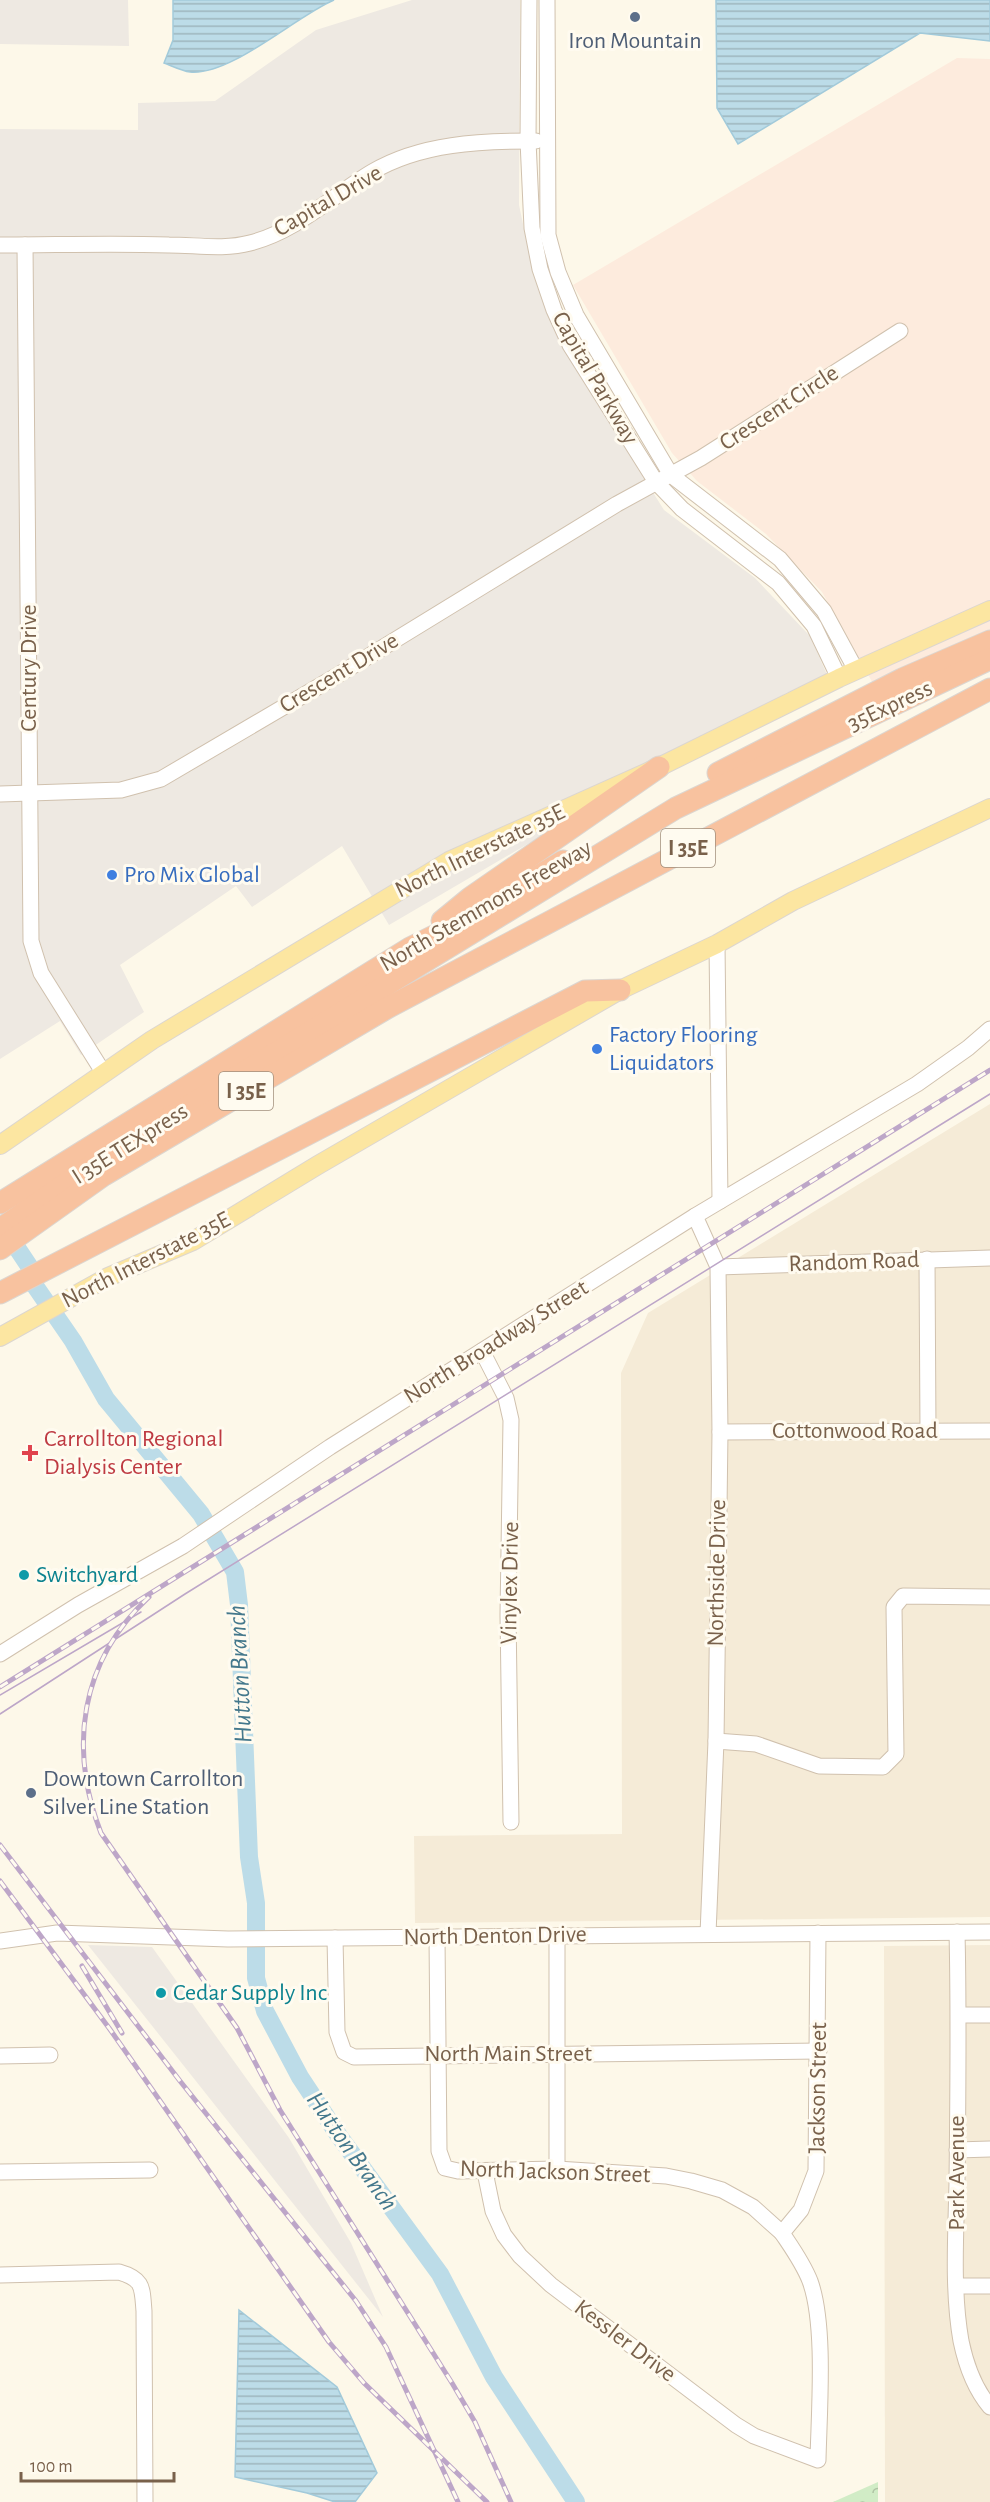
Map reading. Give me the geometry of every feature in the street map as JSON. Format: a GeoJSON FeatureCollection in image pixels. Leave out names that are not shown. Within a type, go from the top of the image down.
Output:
{"type":"FeatureCollection","features":[{"type":"Feature","properties":{"kind":"highway","name":"North Stemmons Freeway"},"geometry":{"type":"LineString","coordinates":[[0,1249],[97,1161],[410,948],[458,924],[682,792],[902,679],[990,641]]}},
{"type":"Feature","properties":{"kind":"highway","name":"35Express"},"geometry":{"type":"LineString","coordinates":[[790,754],[990,659]]}},
{"type":"Feature","properties":{"kind":"highway","name":"North Stemmons Freeway"},"geometry":{"type":"LineString","coordinates":[[0,1203],[97,1161],[990,689]]}},
{"type":"Feature","properties":{"kind":"highway","name":"I 35E TEXpress"},"geometry":{"type":"LineString","coordinates":[[0,1228],[97,1161],[676,808],[790,754]]}},
{"type":"Feature","properties":{"kind":"highway"},"geometry":{"type":"LineString","coordinates":[[410,948],[470,898],[659,767]]}},
{"type":"Feature","properties":{"kind":"highway"},"geometry":{"type":"LineString","coordinates":[[0,1293],[585,992],[620,990]]}},
{"type":"Feature","properties":{"kind":"main road","name":"North Interstate 35E"},"geometry":{"type":"LineString","coordinates":[[0,1145],[74,1096],[103,1072],[296,951],[448,861],[659,767],[839,678],[990,610]]}},
{"type":"Feature","properties":{"kind":"main road","name":"North Interstate 35E"},"geometry":{"type":"LineString","coordinates":[[0,1337],[93,1285],[193,1241],[328,1159],[620,990],[717,944],[793,901],[990,808]]}},
{"type":"Feature","properties":{"kind":"street","name":"Capital Parkway"},"geometry":{"type":"LineString","coordinates":[[529,0],[528,141],[532,228],[549,300],[570,345],[656,482],[682,509],[778,583],[814,626],[839,678]]}},
{"type":"Feature","properties":{"kind":"street","name":"Capital Parkway"},"geometry":{"type":"LineString","coordinates":[[547,0],[548,235],[558,272],[576,315],[671,475],[780,559],[824,611],[856,670]]}},
{"type":"Feature","properties":{"kind":"street","name":"Capital Drive"},"geometry":{"type":"LineString","coordinates":[[0,245],[212,247],[250,243],[277,232],[328,204],[373,172],[414,154],[441,146],[546,141]]}},
{"type":"Feature","properties":{"kind":"street","name":"Century Drive"},"geometry":{"type":"LineString","coordinates":[[25,245],[31,941],[41,973],[103,1072]]}},
{"type":"Feature","properties":{"kind":"street","name":"Crescent Circle"},"geometry":{"type":"LineString","coordinates":[[656,482],[701,458],[900,331]]}},
{"type":"Feature","properties":{"kind":"street","name":"Crescent Drive"},"geometry":{"type":"LineString","coordinates":[[0,794],[121,790],[160,779],[338,675],[656,482]]}},
{"type":"Feature","properties":{"kind":"street"},"geometry":{"type":"LineString","coordinates":[[717,944],[720,1201]]}},
{"type":"Feature","properties":{"kind":"street","name":"North Broadway Street"},"geometry":{"type":"LineString","coordinates":[[0,1654],[78,1605],[183,1546],[330,1447],[695,1216],[917,1084],[968,1048],[990,1029]]}},
{"type":"Feature","properties":{"kind":"street","name":"Northside Drive"},"geometry":{"type":"LineString","coordinates":[[695,1216],[718,1267],[720,1431],[716,1741],[708,1934]]}},
{"type":"Feature","properties":{"kind":"street","name":"Random Road"},"geometry":{"type":"LineString","coordinates":[[718,1267],[990,1258]]}},
{"type":"Feature","properties":{"kind":"street"},"geometry":{"type":"LineString","coordinates":[[927,1259],[927,1431]]}},
{"type":"Feature","properties":{"kind":"street","name":"Vinylex Drive"},"geometry":{"type":"LineString","coordinates":[[482,1351],[506,1398],[511,1420],[508,1615],[511,1822]]}},
{"type":"Feature","properties":{"kind":"street","name":"Cottonwood Road"},"geometry":{"type":"LineString","coordinates":[[720,1431],[990,1431]]}},
{"type":"Feature","properties":{"kind":"street"},"geometry":{"type":"LineString","coordinates":[[716,1741],[756,1744],[819,1766],[883,1767],[896,1754],[894,1607],[903,1596],[990,1597]]}},
{"type":"Feature","properties":{"kind":"street","name":"Park Avenue"},"geometry":{"type":"LineString","coordinates":[[957,1932],[958,2286],[961,2340],[969,2372],[990,2407]]}},
{"type":"Feature","properties":{"kind":"street","name":"North Denton Drive"},"geometry":{"type":"LineString","coordinates":[[0,1941],[57,1933],[228,1939],[990,1932]]}},
{"type":"Feature","properties":{"kind":"street","name":"Jackson Street"},"geometry":{"type":"LineString","coordinates":[[782,2233],[801,2210],[816,2171],[819,2051],[818,1934]]}},
{"type":"Feature","properties":{"kind":"street"},"geometry":{"type":"LineString","coordinates":[[557,1936],[555,2054],[557,2169]]}},
{"type":"Feature","properties":{"kind":"street"},"geometry":{"type":"LineString","coordinates":[[437,1937],[440,2054]]}},
{"type":"Feature","properties":{"kind":"street","name":"North Main Street"},"geometry":{"type":"LineString","coordinates":[[335,1938],[337,2032],[344,2052],[354,2057],[440,2054],[819,2051]]}},
{"type":"Feature","properties":{"kind":"street"},"geometry":{"type":"LineString","coordinates":[[959,2015],[990,2014]]}},
{"type":"Feature","properties":{"kind":"street","name":"North Jackson Street"},"geometry":{"type":"LineString","coordinates":[[440,2054],[439,2151],[445,2168],[485,2172],[557,2169],[666,2176],[722,2190],[753,2207],[782,2233]]}},
{"type":"Feature","properties":{"kind":"street"},"geometry":{"type":"LineString","coordinates":[[0,2056],[50,2055]]}},
{"type":"Feature","properties":{"kind":"street"},"geometry":{"type":"LineString","coordinates":[[957,2150],[990,2149]]}},
{"type":"Feature","properties":{"kind":"street"},"geometry":{"type":"LineString","coordinates":[[0,2172],[150,2170]]}},
{"type":"Feature","properties":{"kind":"street","name":"Kessler Drive"},"geometry":{"type":"LineString","coordinates":[[485,2172],[493,2211],[504,2235],[520,2256],[551,2285],[736,2425],[754,2436],[818,2460],[816,2306],[810,2281],[782,2233]]}},
{"type":"Feature","properties":{"kind":"street"},"geometry":{"type":"LineString","coordinates":[[0,2275],[119,2272],[135,2276],[141,2287],[144,2311],[145,2502]]}},
{"type":"Feature","properties":{"kind":"street"},"geometry":{"type":"LineString","coordinates":[[958,2286],[990,2286]]}},
{"type":"Feature","properties":{"kind":"shaded area"},"geometry":{"type":"Polygon","coordinates":[[[0,0],[128,0],[129,46],[0,44],[0,0]]]}},
{"type":"Feature","properties":{"kind":"shaded area"},"geometry":{"type":"Polygon","coordinates":[[[412,0],[520,0],[519,205],[534,276],[573,365],[664,510],[755,578],[810,636],[828,677],[786,693],[389,925],[342,846],[252,907],[236,886],[120,965],[144,1012],[81,1055],[60,1021],[0,1059],[0,129],[138,130],[138,103],[215,101],[316,30],[412,0]]]}},
{"type":"Feature","properties":{"kind":"shaded area"},"geometry":{"type":"Polygon","coordinates":[[[957,58],[990,59],[990,645],[880,696],[822,592],[766,534],[697,481],[672,453],[573,285],[957,58]]]}},
{"type":"Feature","properties":{"kind":"shaded area"},"geometry":{"type":"Polygon","coordinates":[[[990,1104],[990,1917],[415,1923],[414,1836],[622,1834],[621,1373],[648,1313],[990,1104]]]}},
{"type":"Feature","properties":{"kind":"shaded area"},"geometry":{"type":"Polygon","coordinates":[[[88,1945],[152,1947],[289,2138],[351,2243],[383,2317],[88,1945]]]}},
{"type":"Feature","properties":{"kind":"shaded area"},"geometry":{"type":"Polygon","coordinates":[[[990,1945],[990,2502],[885,2502],[884,1946],[990,1945]]]}},
{"type":"Feature","properties":{"kind":"green space"},"geometry":{"type":"Polygon","coordinates":[[[878,2482],[878,2502],[833,2502],[878,2482]]]}},
{"type":"Feature","properties":{"kind":"water"},"geometry":{"type":"Polygon","coordinates":[[[173,0],[334,0],[224,65],[206,71],[190,72],[164,63],[173,40],[173,0]]]}},
{"type":"Feature","properties":{"kind":"water"},"geometry":{"type":"Polygon","coordinates":[[[716,0],[990,0],[990,41],[920,33],[738,144],[717,108],[716,0]]]}},
{"type":"Feature","properties":{"kind":"water"},"geometry":{"type":"Polygon","coordinates":[[[239,2310],[337,2387],[377,2473],[355,2502],[335,2502],[307,2493],[235,2477],[239,2310]]]}},
{"type":"Feature","properties":{"kind":"waterway","name":"Hutton Branch"},"geometry":{"type":"LineString","coordinates":[[5,1230],[31,1269],[33,1283],[73,1341],[106,1399],[201,1514],[235,1572],[239,1605],[249,1857],[256,1903],[256,1978],[265,2011],[300,2077],[339,2136],[440,2274],[494,2377],[576,2502]]}},
{"type":"Feature","properties":{"kind":"tram line"},"geometry":{"type":"LineString","coordinates":[[0,1714],[185,1594],[990,1094]]}},
{"type":"Feature","properties":{"kind":"tram line"},"geometry":{"type":"LineString","coordinates":[[0,1695],[141,1612]]}},
{"type":"Feature","properties":{"kind":"railway"},"geometry":{"type":"LineString","coordinates":[[0,1687],[990,1070]]}},
{"type":"Feature","properties":{"kind":"railway"},"geometry":{"type":"LineString","coordinates":[[149,1597],[126,1622],[108,1649],[95,1677],[87,1707],[83,1738],[85,1769],[91,1801],[101,1833],[237,2028],[280,2110],[475,2422],[511,2502]]}},
{"type":"Feature","properties":{"kind":"railway"},"geometry":{"type":"LineString","coordinates":[[0,1845],[180,2081],[356,2301],[386,2347],[458,2502]]}},
{"type":"Feature","properties":{"kind":"railway"},"geometry":{"type":"LineString","coordinates":[[0,1881],[109,2028],[329,2342],[364,2383],[487,2502]]}},
{"type":"Feature","properties":{"kind":"railway"},"geometry":{"type":"LineString","coordinates":[[82,1966],[122,2033]]}},
{"type":"Feature","properties":{"kind":"place","name":"Iron Mountain"},"geometry":{"type":"Point","coordinates":[635,17]}},
{"type":"Feature","properties":{"kind":"place","name":"Pro Mix Global"},"geometry":{"type":"Point","coordinates":[112,875]}},
{"type":"Feature","properties":{"kind":"place","name":"Factory Flooring Liquidators"},"geometry":{"type":"Point","coordinates":[597,1049]}},
{"type":"Feature","properties":{"kind":"place","name":"Carrollton Regional Dialysis Center"},"geometry":{"type":"Point","coordinates":[30,1453]}},
{"type":"Feature","properties":{"kind":"place","name":"Switchyard"},"geometry":{"type":"Point","coordinates":[24,1575]}},
{"type":"Feature","properties":{"kind":"place","name":"Downtown Carrollton Silver Line Station"},"geometry":{"type":"Point","coordinates":[31,1793]}},
{"type":"Feature","properties":{"kind":"place","name":"Cedar Supply Inc"},"geometry":{"type":"Point","coordinates":[161,1993]}}]}
